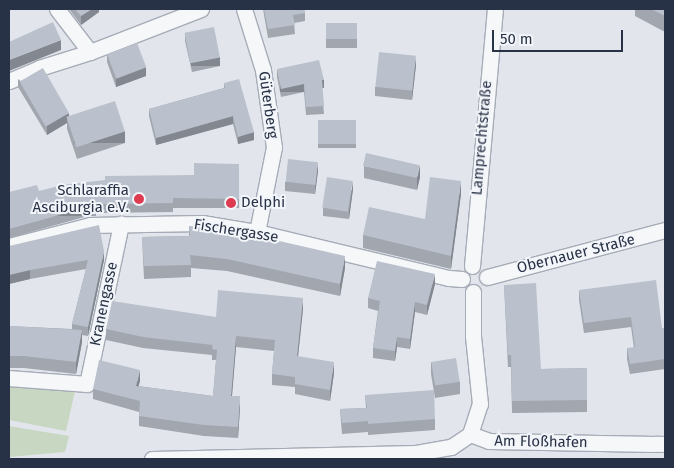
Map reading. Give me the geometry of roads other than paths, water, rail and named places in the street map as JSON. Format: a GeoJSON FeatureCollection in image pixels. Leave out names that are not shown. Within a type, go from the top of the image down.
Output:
{"type":"FeatureCollection","features":[{"type":"Feature","properties":{"kind":"street"},"geometry":{"type":"LineString","coordinates":[[57,9],[90,52]]}},
{"type":"Feature","properties":{"kind":"street"},"geometry":{"type":"LineString","coordinates":[[9,81],[39,68],[90,52],[201,9]]}},
{"type":"Feature","properties":{"kind":"street","name":"Güterberg"},"geometry":{"type":"LineString","coordinates":[[244,9],[264,70],[274,147],[257,232]]}},
{"type":"Feature","properties":{"kind":"street","name":"Lamprechtstraße"},"geometry":{"type":"LineString","coordinates":[[472,266],[495,9]]}},
{"type":"Feature","properties":{"kind":"street","name":"Fischergasse"},"geometry":{"type":"LineString","coordinates":[[9,246],[90,225],[202,223],[257,232],[462,279]]}},
{"type":"Feature","properties":{"kind":"street","name":"Kranengasse"},"geometry":{"type":"LineString","coordinates":[[9,378],[87,384],[121,224]]}},
{"type":"Feature","properties":{"kind":"street","name":"Obernauer Straße"},"geometry":{"type":"LineString","coordinates":[[487,277],[665,230]]}},
{"type":"Feature","properties":{"kind":"street"},"geometry":{"type":"LineString","coordinates":[[472,266],[480,267],[487,277],[484,288],[473,292],[466,289],[462,279],[465,270],[472,266]]}},
{"type":"Feature","properties":{"kind":"street"},"geometry":{"type":"LineString","coordinates":[[152,459],[416,452],[451,447],[470,434],[480,404],[473,336],[473,292]]}},
{"type":"Feature","properties":{"kind":"street","name":"Am Floßhafen"},"geometry":{"type":"LineString","coordinates":[[470,434],[489,441],[665,444]]}},
{"type":"Feature","properties":{"kind":"place","name":"Schlaraffia Asciburgia e.V."},"geometry":{"type":"Point","coordinates":[139,199]}},
{"type":"Feature","properties":{"kind":"place","name":"Delphi"},"geometry":{"type":"Point","coordinates":[231,203]}}]}
